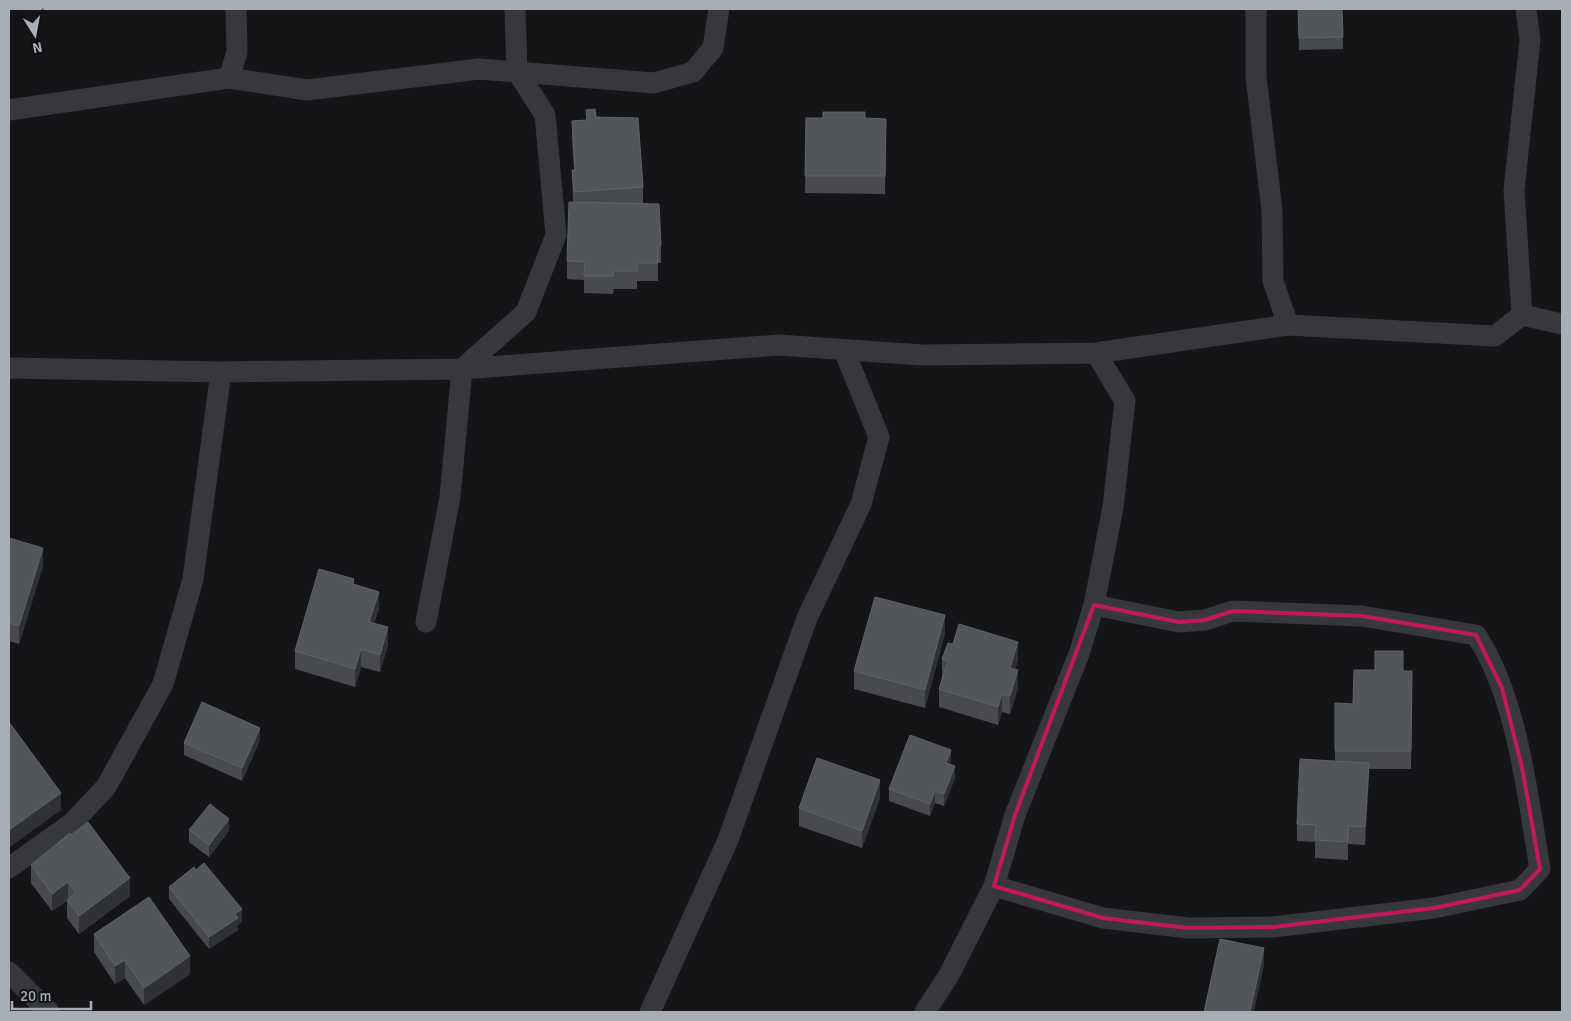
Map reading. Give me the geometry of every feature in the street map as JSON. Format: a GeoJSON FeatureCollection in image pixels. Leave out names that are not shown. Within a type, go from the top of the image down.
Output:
{"type":"FeatureCollection","features":[{"type":"Feature","properties":{"kind":"street"},"geometry":{"type":"LineString","coordinates":[[229,78],[237,52],[236,9]]}},
{"type":"Feature","properties":{"kind":"street"},"geometry":{"type":"LineString","coordinates":[[426,622],[450,497],[462,369],[526,312],[556,235],[545,115],[517,71],[515,9]]}},
{"type":"Feature","properties":{"kind":"street"},"geometry":{"type":"LineString","coordinates":[[9,110],[229,78],[306,90],[479,69],[654,83],[694,72],[713,48],[719,9]]}},
{"type":"Feature","properties":{"kind":"street"},"geometry":{"type":"LineString","coordinates":[[1256,9],[1256,77],[1272,210],[1273,281],[1288,325]]}},
{"type":"Feature","properties":{"kind":"street"},"geometry":{"type":"LineString","coordinates":[[1522,315],[1514,190],[1530,40],[1526,9]]}},
{"type":"Feature","properties":{"kind":"street"},"geometry":{"type":"LineString","coordinates":[[9,368],[221,372],[462,369],[779,345],[922,355],[1096,353],[1288,325],[1495,336],[1522,315]]}},
{"type":"Feature","properties":{"kind":"street"},"geometry":{"type":"LineString","coordinates":[[1522,315],[1562,324]]}},
{"type":"Feature","properties":{"kind":"street"},"geometry":{"type":"LineString","coordinates":[[650,1012],[728,840],[807,618],[861,504],[879,437],[844,350]]}},
{"type":"Feature","properties":{"kind":"street"},"geometry":{"type":"LineString","coordinates":[[925,1012],[949,975],[994,886],[1015,815],[1079,654],[1094,605],[1113,507],[1126,401],[1096,353]]}},
{"type":"Feature","properties":{"kind":"street"},"geometry":{"type":"LineString","coordinates":[[9,868],[72,822],[106,787],[163,684],[193,579],[221,372]]}},
{"type":"Feature","properties":{"kind":"street"},"geometry":{"type":"LineString","coordinates":[[994,886],[1103,918],[1188,928],[1273,928],[1434,908],[1520,890],[1540,869],[1522,767],[1502,688],[1486,649],[1476,635],[1362,616],[1233,611],[1205,620],[1180,622],[1094,605]]}},
{"type":"Feature","properties":{"kind":"street"},"geometry":{"type":"LineString","coordinates":[[9,972],[49,1012]]}},
{"type":"Feature","properties":{"kind":"highlighted area"},"geometry":{"type":"Polygon","coordinates":[[[1094,605],[1179,622],[1205,620],[1233,611],[1362,616],[1476,635],[1502,688],[1522,767],[1540,869],[1520,890],[1434,908],[1273,927],[1188,928],[1103,918],[994,886],[1015,815],[1094,605]]]}},
{"type":"Feature","properties":{"kind":"building"},"geometry":{"type":"Polygon","coordinates":[[[1298,9],[1342,9],[1343,37],[1299,38],[1298,9]]]}},
{"type":"Feature","properties":{"kind":"building"},"geometry":{"type":"Polygon","coordinates":[[[595,109],[596,117],[638,118],[643,187],[574,192],[572,170],[575,170],[572,121],[587,120],[586,110],[595,109]]]}},
{"type":"Feature","properties":{"kind":"building"},"geometry":{"type":"Polygon","coordinates":[[[823,112],[865,112],[865,118],[886,119],[885,176],[805,176],[806,118],[823,118],[823,112]]]}},
{"type":"Feature","properties":{"kind":"building"},"geometry":{"type":"Polygon","coordinates":[[[569,202],[659,204],[661,245],[658,245],[658,263],[637,263],[637,271],[614,271],[613,276],[584,276],[585,262],[567,261],[569,202]]]}},
{"type":"Feature","properties":{"kind":"building"},"geometry":{"type":"Polygon","coordinates":[[[9,538],[43,548],[19,626],[9,623],[9,538]]]}},
{"type":"Feature","properties":{"kind":"building"},"geometry":{"type":"Polygon","coordinates":[[[319,569],[354,579],[353,584],[379,592],[369,622],[388,627],[380,655],[361,649],[355,669],[295,651],[319,569]]]}},
{"type":"Feature","properties":{"kind":"building"},"geometry":{"type":"Polygon","coordinates":[[[875,597],[945,615],[925,690],[854,671],[875,597]]]}},
{"type":"Feature","properties":{"kind":"building"},"geometry":{"type":"Polygon","coordinates":[[[959,624],[1018,642],[1010,668],[1018,670],[1010,696],[1002,694],[998,707],[939,689],[948,661],[942,659],[948,643],[953,644],[959,624]]]}},
{"type":"Feature","properties":{"kind":"building"},"geometry":{"type":"Polygon","coordinates":[[[1375,651],[1403,651],[1403,671],[1412,671],[1411,751],[1335,751],[1335,703],[1353,704],[1354,670],[1375,670],[1375,651]]]}},
{"type":"Feature","properties":{"kind":"building"},"geometry":{"type":"Polygon","coordinates":[[[202,702],[260,728],[242,768],[184,743],[202,702]]]}},
{"type":"Feature","properties":{"kind":"building"},"geometry":{"type":"Polygon","coordinates":[[[9,722],[61,793],[9,830],[9,722]]]}},
{"type":"Feature","properties":{"kind":"building"},"geometry":{"type":"Polygon","coordinates":[[[910,735],[951,750],[946,763],[955,766],[944,794],[935,791],[930,804],[889,789],[910,735]]]}},
{"type":"Feature","properties":{"kind":"building"},"geometry":{"type":"Polygon","coordinates":[[[817,758],[880,780],[862,831],[799,808],[817,758]]]}},
{"type":"Feature","properties":{"kind":"building"},"geometry":{"type":"Polygon","coordinates":[[[1300,759],[1369,763],[1365,827],[1348,826],[1348,842],[1315,840],[1316,825],[1297,824],[1300,759]]]}},
{"type":"Feature","properties":{"kind":"building"},"geometry":{"type":"Polygon","coordinates":[[[210,804],[229,819],[209,845],[189,830],[210,804]]]}},
{"type":"Feature","properties":{"kind":"building"},"geometry":{"type":"Polygon","coordinates":[[[88,822],[130,878],[79,916],[67,900],[76,893],[68,882],[52,894],[31,865],[70,833],[71,835],[88,822]]]}},
{"type":"Feature","properties":{"kind":"building"},"geometry":{"type":"Polygon","coordinates":[[[204,863],[242,909],[235,914],[238,918],[209,937],[169,887],[194,867],[196,870],[204,863]]]}},
{"type":"Feature","properties":{"kind":"building"},"geometry":{"type":"Polygon","coordinates":[[[149,897],[190,956],[144,988],[125,960],[115,966],[94,934],[149,897]]]}},
{"type":"Feature","properties":{"kind":"building"},"geometry":{"type":"Polygon","coordinates":[[[1220,939],[1264,948],[1250,1012],[1204,1012],[1220,939]]]}}]}
